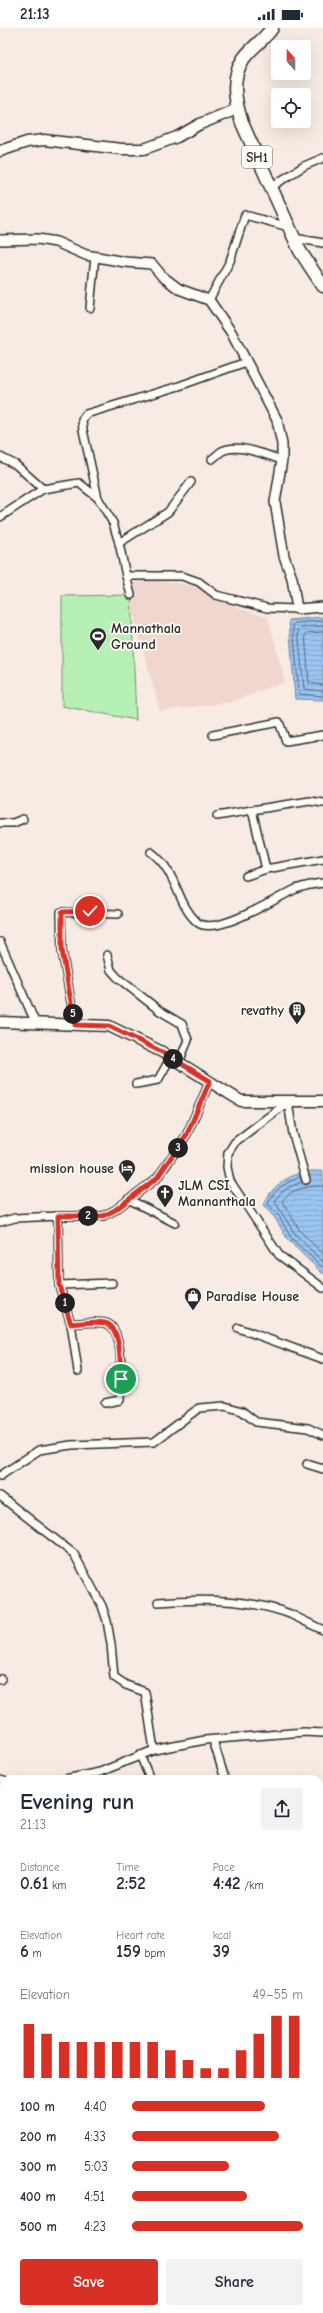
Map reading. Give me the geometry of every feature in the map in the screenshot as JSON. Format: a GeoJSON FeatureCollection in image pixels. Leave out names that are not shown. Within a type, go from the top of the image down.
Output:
{"type":"FeatureCollection","features":[{"type":"Feature","properties":{"kind":"main road","name":"SH1"},"geometry":{"type":"LineString","coordinates":[[272,28],[244,58],[238,68],[235,88],[237,109],[307,265],[323,286]]}},
{"type":"Feature","properties":{"kind":"main road"},"geometry":{"type":"LineString","coordinates":[[0,151],[33,140],[122,149],[144,149],[177,137],[200,124],[237,109]]}},
{"type":"Feature","properties":{"kind":"main road"},"geometry":{"type":"LineString","coordinates":[[0,1022],[109,1026],[175,1060],[241,1101],[323,1101]]}},
{"type":"Feature","properties":{"kind":"street"},"geometry":{"type":"LineString","coordinates":[[271,187],[304,166],[323,158]]}},
{"type":"Feature","properties":{"kind":"street"},"geometry":{"type":"LineString","coordinates":[[209,300],[230,261],[244,215],[323,242]]}},
{"type":"Feature","properties":{"kind":"street"},"geometry":{"type":"LineString","coordinates":[[0,240],[38,238],[56,242],[72,250],[95,256],[125,262],[152,264],[162,276],[179,289],[209,300],[231,332],[246,362],[269,401],[277,420],[282,444],[282,460],[275,502],[284,556],[292,578],[297,609]]}},
{"type":"Feature","properties":{"kind":"street"},"geometry":{"type":"LineString","coordinates":[[90,308],[95,256]]}},
{"type":"Feature","properties":{"kind":"street"},"geometry":{"type":"LineString","coordinates":[[131,595],[119,543],[112,523],[98,498],[82,420],[86,414],[179,386],[246,362]]}},
{"type":"Feature","properties":{"kind":"street"},"geometry":{"type":"LineString","coordinates":[[212,460],[222,451],[245,449],[282,460]]}},
{"type":"Feature","properties":{"kind":"street"},"geometry":{"type":"LineString","coordinates":[[0,457],[16,465],[42,489]]}},
{"type":"Feature","properties":{"kind":"street"},"geometry":{"type":"LineString","coordinates":[[119,543],[168,512],[191,482]]}},
{"type":"Feature","properties":{"kind":"street"},"geometry":{"type":"LineString","coordinates":[[0,516],[42,489],[79,483],[98,498]]}},
{"type":"Feature","properties":{"kind":"street"},"geometry":{"type":"LineString","coordinates":[[126,576],[182,576],[199,582],[216,595],[267,608],[297,609],[323,607]]}},
{"type":"Feature","properties":{"kind":"street"},"geometry":{"type":"LineString","coordinates":[[213,735],[279,722],[286,741],[323,735]]}},
{"type":"Feature","properties":{"kind":"street"},"geometry":{"type":"LineString","coordinates":[[217,816],[310,801],[323,803]]}},
{"type":"Feature","properties":{"kind":"street"},"geometry":{"type":"LineString","coordinates":[[252,810],[266,869]]}},
{"type":"Feature","properties":{"kind":"street"},"geometry":{"type":"LineString","coordinates":[[0,823],[13,823],[23,820]]}},
{"type":"Feature","properties":{"kind":"street"},"geometry":{"type":"LineString","coordinates":[[150,852],[158,858],[173,876],[175,887],[188,912],[198,924],[209,927],[244,916],[298,889],[323,883]]}},
{"type":"Feature","properties":{"kind":"street"},"geometry":{"type":"LineString","coordinates":[[246,876],[266,869],[323,859]]}},
{"type":"Feature","properties":{"kind":"street"},"geometry":{"type":"LineString","coordinates":[[75,1025],[62,950],[62,912],[118,914]]}},
{"type":"Feature","properties":{"kind":"street"},"geometry":{"type":"LineString","coordinates":[[0,942],[36,1024]]}},
{"type":"Feature","properties":{"kind":"street"},"geometry":{"type":"LineString","coordinates":[[107,955],[111,970],[118,978],[160,1011],[182,1024],[188,1040],[175,1060],[158,1080],[136,1084]]}},
{"type":"Feature","properties":{"kind":"street"},"geometry":{"type":"LineString","coordinates":[[0,1222],[15,1218],[103,1216],[115,1210],[157,1178],[187,1134],[210,1081]]}},
{"type":"Feature","properties":{"kind":"street"},"geometry":{"type":"LineString","coordinates":[[306,1180],[292,1134],[288,1102],[235,1142],[228,1153],[227,1167],[230,1182],[279,1255],[323,1288]]}},
{"type":"Feature","properties":{"kind":"street"},"geometry":{"type":"LineString","coordinates":[[128,1199],[175,1223]]}},
{"type":"Feature","properties":{"kind":"street"},"geometry":{"type":"LineString","coordinates":[[58,1216],[59,1285],[71,1324],[78,1371]]}},
{"type":"Feature","properties":{"kind":"street"},"geometry":{"type":"LineString","coordinates":[[59,1285],[112,1283]]}},
{"type":"Feature","properties":{"kind":"street"},"geometry":{"type":"LineString","coordinates":[[71,1324],[105,1323],[113,1327],[117,1334],[121,1379],[120,1400],[105,1403]]}},
{"type":"Feature","properties":{"kind":"street"},"geometry":{"type":"LineString","coordinates":[[238,1328],[323,1359]]}},
{"type":"Feature","properties":{"kind":"street"},"geometry":{"type":"LineString","coordinates":[[0,1476],[39,1450],[71,1445],[154,1442],[199,1408],[225,1406],[242,1411],[256,1422],[308,1428],[323,1434]]}},
{"type":"Feature","properties":{"kind":"street"},"geometry":{"type":"LineString","coordinates":[[307,1464],[323,1468]]}},
{"type":"Feature","properties":{"kind":"street"},"geometry":{"type":"LineString","coordinates":[[0,1496],[74,1554],[102,1606],[107,1621],[114,1677],[126,1686],[145,1692],[154,1750]]}},
{"type":"Feature","properties":{"kind":"street"},"geometry":{"type":"LineString","coordinates":[[158,1602],[194,1599],[243,1603],[289,1614],[323,1630]]}},
{"type":"Feature","properties":{"kind":"street"},"geometry":{"type":"LineString","coordinates":[[85,1775],[100,1772],[154,1750],[213,1740],[304,1732],[323,1733]]}},
{"type":"Feature","properties":{"kind":"street"},"geometry":{"type":"LineString","coordinates":[[213,1740],[224,1775]]}},
{"type":"Feature","properties":{"kind":"street"},"geometry":{"type":"LineString","coordinates":[[140,1755],[148,1775]]}},
{"type":"Feature","properties":{"kind":"shaded area"},"geometry":{"type":"Polygon","coordinates":[[[150,580],[198,587],[240,609],[268,617],[285,682],[231,702],[160,711],[129,598],[131,583],[150,580]]]}},
{"type":"Feature","properties":{"kind":"green space","name":"Mannathala Ground"},"geometry":{"type":"Polygon","coordinates":[[[131,595],[136,720],[62,706],[62,596],[131,595]]]}},
{"type":"Feature","properties":{"kind":"water"},"geometry":{"type":"Polygon","coordinates":[[[323,617],[323,700],[295,699],[289,620],[323,617]]]}},
{"type":"Feature","properties":{"kind":"water"},"geometry":{"type":"Polygon","coordinates":[[[303,1171],[323,1171],[323,1274],[288,1240],[275,1218],[263,1205],[270,1193],[279,1184],[303,1171]]]}},
{"type":"Feature","properties":{"kind":"place","name":"Mannathala Ground"},"geometry":{"type":"Point","coordinates":[98,651]}},
{"type":"Feature","properties":{"kind":"place","name":"revathy"},"geometry":{"type":"Point","coordinates":[297,1025]}},
{"type":"Feature","properties":{"kind":"place","name":"mission house"},"geometry":{"type":"Point","coordinates":[127,1183]}},
{"type":"Feature","properties":{"kind":"place","name":"JLM CSI Mannanthala"},"geometry":{"type":"Point","coordinates":[165,1208]}},
{"type":"Feature","properties":{"kind":"place","name":"Paradise House"},"geometry":{"type":"Point","coordinates":[193,1311]}},
{"type":"Feature","properties":{"kind":"route"},"geometry":{"type":"LineString","coordinates":[[90,911],[62,912],[62,950],[75,1025],[109,1026],[162,1052],[210,1081],[194,1121],[187,1134],[157,1178],[115,1210],[103,1216],[58,1216],[59,1285],[71,1324],[105,1323],[113,1327],[117,1334],[121,1379]]}}]}
